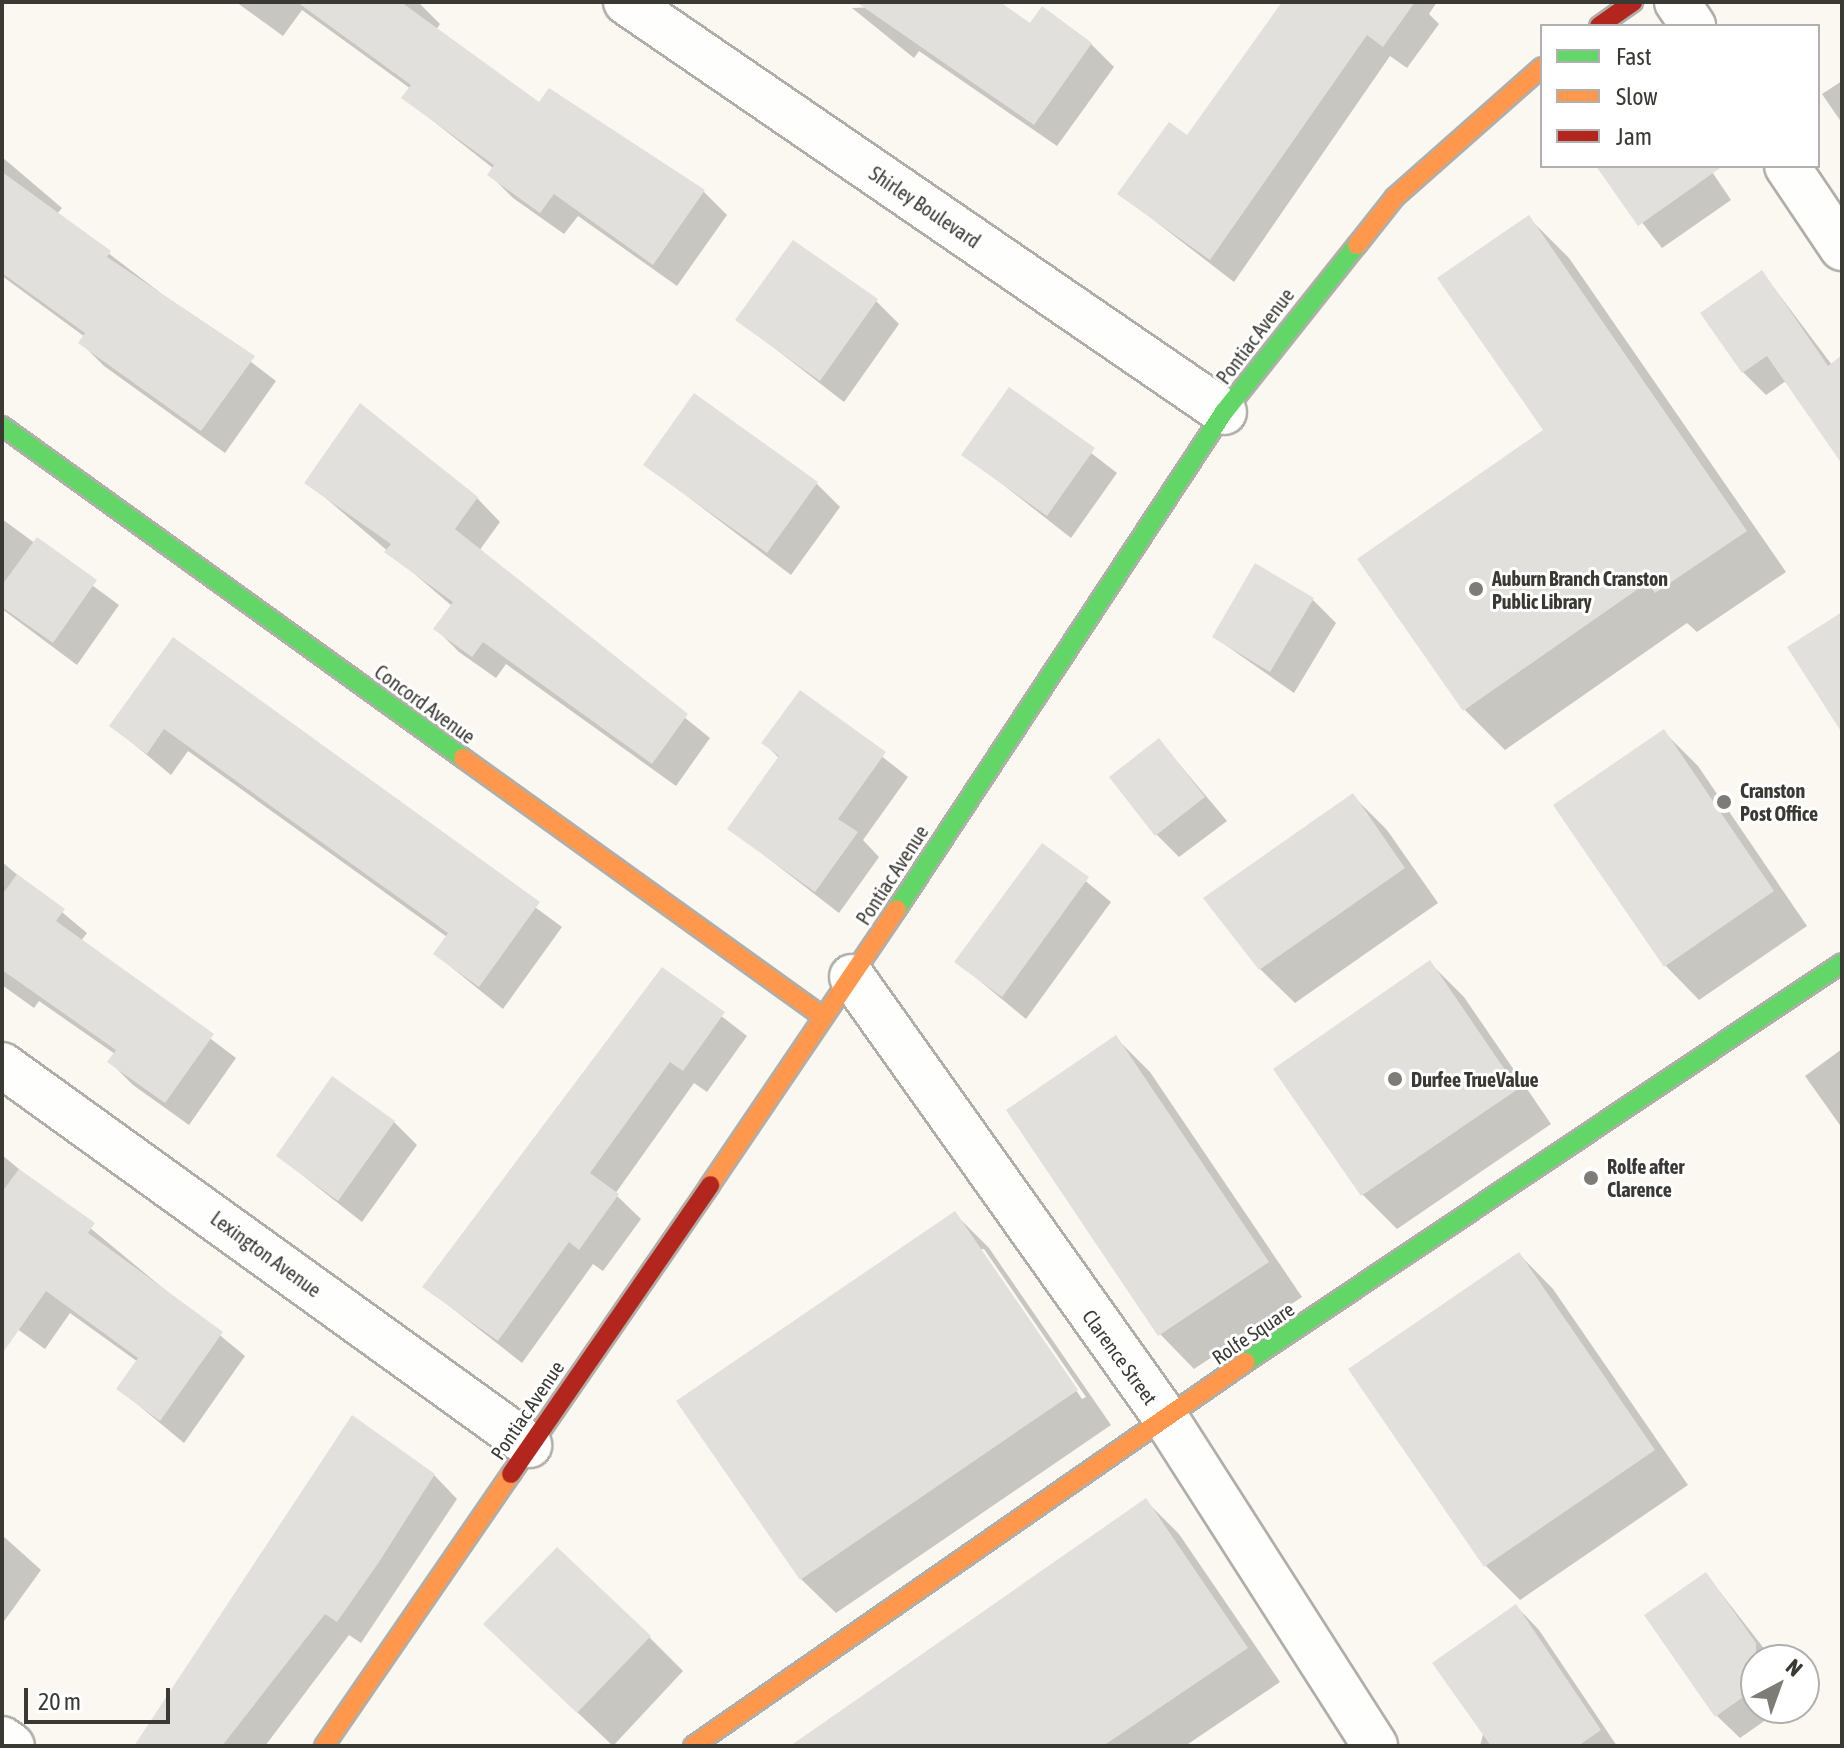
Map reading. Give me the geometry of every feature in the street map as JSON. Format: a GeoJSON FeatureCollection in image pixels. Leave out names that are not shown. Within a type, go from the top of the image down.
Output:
{"type":"FeatureCollection","features":[{"type":"Feature","properties":{"kind":"street","name":"Shirley Boulevard"},"geometry":{"type":"LineString","coordinates":[[626,2],[1224,412]]}},
{"type":"Feature","properties":{"kind":"street"},"geometry":{"type":"LineString","coordinates":[[1602,24],[1633,2]]}},
{"type":"Feature","properties":{"kind":"street"},"geometry":{"type":"LineString","coordinates":[[1677,2],[1692,24]]}},
{"type":"Feature","properties":{"kind":"street","name":"Pontiac Avenue"},"geometry":{"type":"LineString","coordinates":[[324,1746],[852,977],[1224,412],[1395,197],[1540,69]]}},
{"type":"Feature","properties":{"kind":"street"},"geometry":{"type":"LineString","coordinates":[[1788,168],[1842,248]]}},
{"type":"Feature","properties":{"kind":"street","name":"Concord Avenue"},"geometry":{"type":"LineString","coordinates":[[2,426],[823,1017]]}},
{"type":"Feature","properties":{"kind":"street","name":"Rolfe Square"},"geometry":{"type":"LineString","coordinates":[[693,1746],[1165,1417],[1842,963]]}},
{"type":"Feature","properties":{"kind":"street","name":"Clarence Street"},"geometry":{"type":"LineString","coordinates":[[852,977],[1165,1417],[1375,1746]]}},
{"type":"Feature","properties":{"kind":"street","name":"Lexington Avenue"},"geometry":{"type":"LineString","coordinates":[[2,1065],[529,1445]]}},
{"type":"Feature","properties":{"kind":"street"},"geometry":{"type":"LineString","coordinates":[[2,1739],[12,1746]]}},
{"type":"Feature","properties":{"kind":"building"},"geometry":{"type":"Polygon","coordinates":[[[297,2],[401,2],[539,102],[549,88],[705,190],[653,265],[554,194],[540,213],[487,175],[494,165],[401,98],[411,85],[297,2]]]}},
{"type":"Feature","properties":{"kind":"building"},"geometry":{"type":"Polygon","coordinates":[[[856,2],[1000,2],[1030,23],[1042,6],[1092,43],[1034,125],[856,2]]]}},
{"type":"Feature","properties":{"kind":"building"},"geometry":{"type":"Polygon","coordinates":[[[1282,2],[1415,2],[1383,47],[1367,35],[1210,260],[1117,194],[1169,122],[1187,135],[1282,2]]]}},
{"type":"Feature","properties":{"kind":"building"},"geometry":{"type":"Polygon","coordinates":[[[1597,168],[1720,168],[1638,226],[1597,168]]]}},
{"type":"Feature","properties":{"kind":"building"},"geometry":{"type":"Polygon","coordinates":[[[2,172],[111,251],[107,257],[255,356],[201,431],[78,343],[85,333],[2,273],[2,172]]]}},
{"type":"Feature","properties":{"kind":"building"},"geometry":{"type":"Polygon","coordinates":[[[1529,215],[1747,531],[1655,593],[1648,582],[1463,711],[1357,559],[1543,430],[1437,278],[1529,215]]]}},
{"type":"Feature","properties":{"kind":"building"},"geometry":{"type":"Polygon","coordinates":[[[793,240],[878,299],[820,381],[735,320],[793,240]]]}},
{"type":"Feature","properties":{"kind":"building"},"geometry":{"type":"Polygon","coordinates":[[[1762,270],[1828,366],[1842,355],[1842,464],[1767,356],[1742,373],[1700,313],[1762,270]]]}},
{"type":"Feature","properties":{"kind":"building"},"geometry":{"type":"Polygon","coordinates":[[[1009,387],[1095,448],[1047,516],[961,455],[1009,387]]]}},
{"type":"Feature","properties":{"kind":"building"},"geometry":{"type":"Polygon","coordinates":[[[694,393],[818,482],[767,553],[643,465],[694,393]]]}},
{"type":"Feature","properties":{"kind":"building"},"geometry":{"type":"Polygon","coordinates":[[[360,403],[478,497],[455,529],[688,714],[652,764],[483,642],[472,657],[433,629],[453,602],[384,552],[391,544],[304,483],[360,403]]]}},
{"type":"Feature","properties":{"kind":"building"},"geometry":{"type":"Polygon","coordinates":[[[37,537],[97,580],[53,643],[2,607],[2,585],[37,537]]]}},
{"type":"Feature","properties":{"kind":"building"},"geometry":{"type":"Polygon","coordinates":[[[1255,563],[1314,598],[1270,672],[1212,637],[1255,563]]]}},
{"type":"Feature","properties":{"kind":"building"},"geometry":{"type":"Polygon","coordinates":[[[1842,612],[1842,733],[1787,647],[1842,612]]]}},
{"type":"Feature","properties":{"kind":"building"},"geometry":{"type":"Polygon","coordinates":[[[173,637],[540,902],[479,987],[433,954],[448,933],[164,729],[147,754],[109,726],[173,637]]]}},
{"type":"Feature","properties":{"kind":"building"},"geometry":{"type":"Polygon","coordinates":[[[800,690],[886,752],[838,819],[858,832],[815,892],[727,829],[779,756],[761,743],[800,690]]]}},
{"type":"Feature","properties":{"kind":"building"},"geometry":{"type":"Polygon","coordinates":[[[1664,729],[1774,891],[1664,967],[1553,805],[1664,729]]]}},
{"type":"Feature","properties":{"kind":"building"},"geometry":{"type":"Polygon","coordinates":[[[1159,738],[1205,797],[1155,836],[1109,777],[1159,738]]]}},
{"type":"Feature","properties":{"kind":"building"},"geometry":{"type":"Polygon","coordinates":[[[1353,793],[1405,868],[1259,970],[1203,898],[1353,793]]]}},
{"type":"Feature","properties":{"kind":"building"},"geometry":{"type":"Polygon","coordinates":[[[1042,843],[1089,877],[1002,997],[954,962],[1042,843]]]}},
{"type":"Feature","properties":{"kind":"building"},"geometry":{"type":"Polygon","coordinates":[[[17,874],[65,909],[56,921],[214,1034],[165,1103],[107,1062],[116,1050],[2,970],[2,895],[17,874]]]}},
{"type":"Feature","properties":{"kind":"building","name":"Durfee TrueValue"},"geometry":{"type":"Polygon","coordinates":[[[1430,960],[1518,1089],[1361,1196],[1273,1069],[1430,960]]]}},
{"type":"Feature","properties":{"kind":"building"},"geometry":{"type":"Polygon","coordinates":[[[662,967],[725,1012],[683,1071],[670,1062],[590,1173],[619,1194],[579,1250],[569,1242],[498,1341],[422,1287],[662,967]]]}},
{"type":"Feature","properties":{"kind":"building"},"geometry":{"type":"Polygon","coordinates":[[[1116,1035],[1269,1262],[1158,1336],[1006,1110],[1116,1035]]]}},
{"type":"Feature","properties":{"kind":"building"},"geometry":{"type":"Polygon","coordinates":[[[332,1076],[395,1121],[338,1201],[276,1156],[332,1076]]]}},
{"type":"Feature","properties":{"kind":"building"},"geometry":{"type":"Polygon","coordinates":[[[19,1169],[95,1223],[88,1233],[223,1332],[160,1421],[116,1389],[138,1358],[46,1291],[2,1354],[2,1192],[19,1169]]]}},
{"type":"Feature","properties":{"kind":"building"},"geometry":{"type":"Polygon","coordinates":[[[955,1211],[1078,1390],[800,1580],[676,1401],[955,1211]]]}},
{"type":"Feature","properties":{"kind":"building"},"geometry":{"type":"Polygon","coordinates":[[[1519,1252],[1655,1450],[1484,1567],[1348,1369],[1519,1252]]]}},
{"type":"Feature","properties":{"kind":"building"},"geometry":{"type":"Polygon","coordinates":[[[352,1415],[435,1474],[379,1562],[337,1622],[325,1614],[222,1746],[134,1746],[352,1415]]]}},
{"type":"Feature","properties":{"kind":"building"},"geometry":{"type":"Polygon","coordinates":[[[1146,1498],[1248,1648],[1103,1746],[790,1746],[1146,1498]]]}},
{"type":"Feature","properties":{"kind":"building"},"geometry":{"type":"Polygon","coordinates":[[[557,1547],[651,1636],[577,1713],[483,1624],[557,1547]]]}},
{"type":"Feature","properties":{"kind":"building"},"geometry":{"type":"Polygon","coordinates":[[[1706,1572],[1756,1643],[1740,1644],[1740,1699],[1715,1717],[1644,1615],[1706,1572]]]}},
{"type":"Feature","properties":{"kind":"building"},"geometry":{"type":"Polygon","coordinates":[[[1516,1604],[1601,1730],[1578,1746],[1491,1746],[1432,1663],[1516,1604]]]}},
{"type":"Feature","properties":{"kind":"traffic: fast"},"geometry":{"type":"LineString","coordinates":[[897,909],[1224,412],[1357,245]]}},
{"type":"Feature","properties":{"kind":"traffic: fast"},"geometry":{"type":"LineString","coordinates":[[2,426],[463,758]]}},
{"type":"Feature","properties":{"kind":"traffic: fast"},"geometry":{"type":"LineString","coordinates":[[1246,1362],[1842,963]]}},
{"type":"Feature","properties":{"kind":"traffic: slow"},"geometry":{"type":"LineString","coordinates":[[1357,245],[1395,197],[1540,69]]}},
{"type":"Feature","properties":{"kind":"traffic: slow"},"geometry":{"type":"LineString","coordinates":[[463,758],[823,1017]]}},
{"type":"Feature","properties":{"kind":"traffic: slow"},"geometry":{"type":"LineString","coordinates":[[710,1185],[897,909]]}},
{"type":"Feature","properties":{"kind":"traffic: slow"},"geometry":{"type":"LineString","coordinates":[[693,1746],[1246,1362]]}},
{"type":"Feature","properties":{"kind":"traffic: slow"},"geometry":{"type":"LineString","coordinates":[[324,1746],[511,1474]]}},
{"type":"Feature","properties":{"kind":"traffic: jam"},"geometry":{"type":"LineString","coordinates":[[1602,24],[1633,2]]}},
{"type":"Feature","properties":{"kind":"traffic: jam"},"geometry":{"type":"LineString","coordinates":[[511,1474],[710,1185]]}},
{"type":"Feature","properties":{"kind":"place","name":"Auburn Branch Cranston Public Library"},"geometry":{"type":"Point","coordinates":[1476,589]}},
{"type":"Feature","properties":{"kind":"place","name":"Cranston Post Office"},"geometry":{"type":"Point","coordinates":[1724,802]}},
{"type":"Feature","properties":{"kind":"place","name":"Durfee TrueValue"},"geometry":{"type":"Point","coordinates":[1395,1079]}},
{"type":"Feature","properties":{"kind":"place","name":"Rolfe after Clarence"},"geometry":{"type":"Point","coordinates":[1591,1178]}}]}
